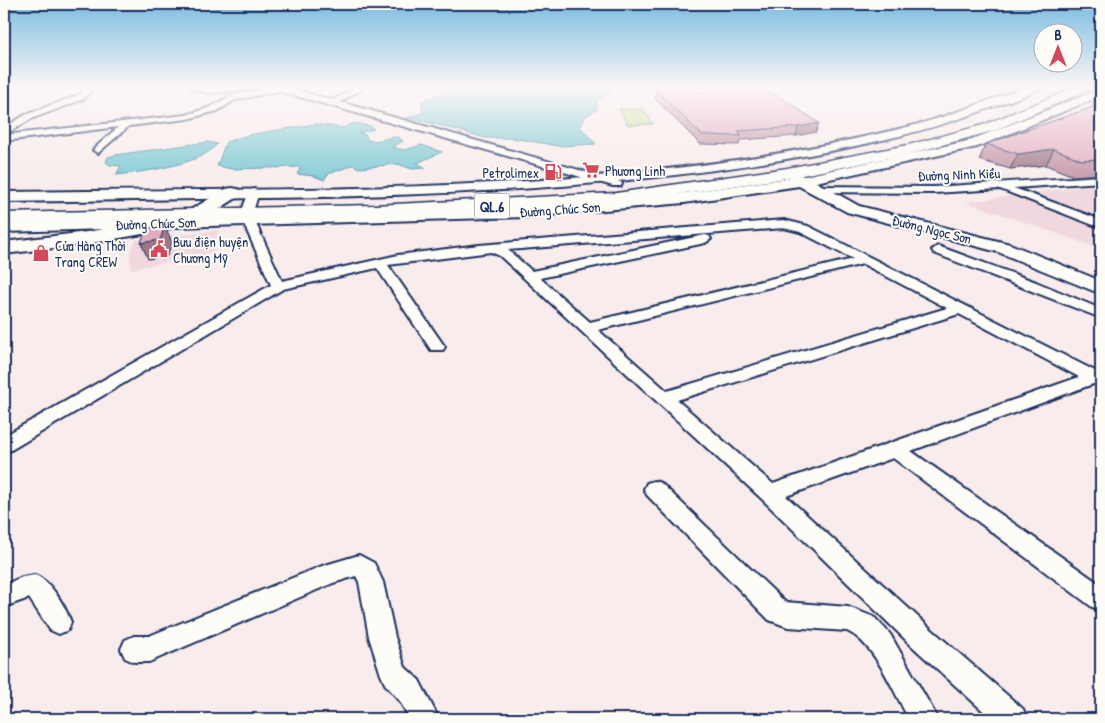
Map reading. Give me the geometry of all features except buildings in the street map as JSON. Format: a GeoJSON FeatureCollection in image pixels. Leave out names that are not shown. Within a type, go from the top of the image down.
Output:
{"type":"FeatureCollection","features":[{"type":"Feature","properties":{"kind":"highway","name":"Đường Chúc Sơn"},"geometry":{"type":"LineString","coordinates":[[4,219],[194,216],[250,207],[617,184],[768,162],[884,141],[965,121]]}},
{"type":"Feature","properties":{"kind":"highway","name":"Đường Chúc Sơn"},"geometry":{"type":"LineString","coordinates":[[4,203],[227,196],[250,207],[502,205],[616,198],[802,181],[988,128],[1006,121]]}},
{"type":"Feature","properties":{"kind":"main road"},"geometry":{"type":"LineString","coordinates":[[4,248],[106,235],[170,222],[194,216],[227,196]]}},
{"type":"Feature","properties":{"kind":"street"},"geometry":{"type":"LineString","coordinates":[[4,132],[22,121]]}},
{"type":"Feature","properties":{"kind":"street"},"geometry":{"type":"LineString","coordinates":[[4,138],[154,121]]}},
{"type":"Feature","properties":{"kind":"street"},"geometry":{"type":"LineString","coordinates":[[398,121],[617,184]]}},
{"type":"Feature","properties":{"kind":"street","name":"Đường Chúc Sơn"},"geometry":{"type":"LineString","coordinates":[[4,227],[170,222],[250,207],[412,189],[599,179],[689,170],[812,152],[914,129],[938,121]]}},
{"type":"Feature","properties":{"kind":"street","name":"Đường Chúc Sơn"},"geometry":{"type":"LineString","coordinates":[[802,181],[972,144],[1030,121]]}},
{"type":"Feature","properties":{"kind":"street"},"geometry":{"type":"LineString","coordinates":[[98,150],[126,124]]}},
{"type":"Feature","properties":{"kind":"street","name":"Đường Ngọc Sơn"},"geometry":{"type":"LineString","coordinates":[[768,162],[858,210],[1004,248],[1101,288]]}},
{"type":"Feature","properties":{"kind":"street","name":"Đường Ninh Kiều"},"geometry":{"type":"LineString","coordinates":[[802,181],[934,190],[1101,179]]}},
{"type":"Feature","properties":{"kind":"street"},"geometry":{"type":"LineString","coordinates":[[1001,186],[1101,224]]}},
{"type":"Feature","properties":{"kind":"street","name":"Đường Chúc Sơn"},"geometry":{"type":"LineString","coordinates":[[4,197],[227,196]]}},
{"type":"Feature","properties":{"kind":"street"},"geometry":{"type":"LineString","coordinates":[[250,207],[278,286]]}},
{"type":"Feature","properties":{"kind":"street"},"geometry":{"type":"LineString","coordinates":[[4,445],[278,286],[407,258],[479,249],[776,224],[791,225],[804,229],[1099,378]]}},
{"type":"Feature","properties":{"kind":"street"},"geometry":{"type":"LineString","coordinates":[[530,276],[776,224]]}},
{"type":"Feature","properties":{"kind":"street"},"geometry":{"type":"LineString","coordinates":[[496,249],[504,253],[530,276],[770,494],[921,637],[1014,719]]}},
{"type":"Feature","properties":{"kind":"street"},"geometry":{"type":"LineString","coordinates":[[938,250],[1101,314]]}},
{"type":"Feature","properties":{"kind":"street"},"geometry":{"type":"LineString","coordinates":[[586,328],[865,260]]}},
{"type":"Feature","properties":{"kind":"street"},"geometry":{"type":"LineString","coordinates":[[381,264],[437,347]]}},
{"type":"Feature","properties":{"kind":"street"},"geometry":{"type":"LineString","coordinates":[[663,398],[960,309]]}},
{"type":"Feature","properties":{"kind":"street"},"geometry":{"type":"LineString","coordinates":[[770,494],[1099,378]]}},
{"type":"Feature","properties":{"kind":"street"},"geometry":{"type":"LineString","coordinates":[[896,450],[1101,599]]}},
{"type":"Feature","properties":{"kind":"street"},"geometry":{"type":"LineString","coordinates":[[654,489],[778,612],[788,615],[848,619],[865,626],[881,643],[924,719]]}},
{"type":"Feature","properties":{"kind":"street"},"geometry":{"type":"LineString","coordinates":[[134,649],[149,649],[330,573],[359,565],[366,570],[371,582],[382,637],[394,675],[409,690],[425,719]]}},
{"type":"Feature","properties":{"kind":"street"},"geometry":{"type":"LineString","coordinates":[[4,596],[22,588],[35,586],[59,622]]}},
{"type":"Feature","properties":{"kind":"shaded area"},"geometry":{"type":"Polygon","coordinates":[[[1101,184],[1101,249],[966,202],[1101,184]]]}},
{"type":"Feature","properties":{"kind":"shaded area"},"geometry":{"type":"Polygon","coordinates":[[[218,230],[214,253],[131,269],[130,252],[136,240],[218,230]]]}},
{"type":"Feature","properties":{"kind":"green space"},"geometry":{"type":"Polygon","coordinates":[[[626,121],[651,121],[653,124],[628,125],[626,121]]]}},
{"type":"Feature","properties":{"kind":"water"},"geometry":{"type":"Polygon","coordinates":[[[423,121],[583,121],[580,127],[596,144],[558,146],[513,138],[486,138],[423,121]]]}},
{"type":"Feature","properties":{"kind":"water"},"geometry":{"type":"Polygon","coordinates":[[[354,123],[370,126],[374,129],[359,133],[366,135],[367,140],[375,141],[399,137],[403,141],[392,147],[404,150],[422,145],[442,152],[417,163],[426,168],[412,169],[398,164],[359,168],[353,165],[328,174],[324,180],[314,176],[297,174],[301,167],[232,169],[217,166],[226,142],[248,135],[316,124],[343,128],[354,123]]]}},
{"type":"Feature","properties":{"kind":"water"},"geometry":{"type":"Polygon","coordinates":[[[208,142],[217,144],[198,157],[155,169],[116,175],[121,166],[110,165],[106,162],[108,157],[115,155],[208,142]]]}},
{"type":"Feature","properties":{"kind":"place","name":"Phương Linh"},"geometry":{"type":"Point","coordinates":[591,170]}},
{"type":"Feature","properties":{"kind":"place","name":"Petrolimex"},"geometry":{"type":"Point","coordinates":[553,172]}},
{"type":"Feature","properties":{"kind":"place","name":"Bưu điện huyện Chương Mỹ"},"geometry":{"type":"Point","coordinates":[159,249]}},
{"type":"Feature","properties":{"kind":"place","name":"Cửa Hàng Thời Trang CREW"},"geometry":{"type":"Point","coordinates":[41,253]}}]}
